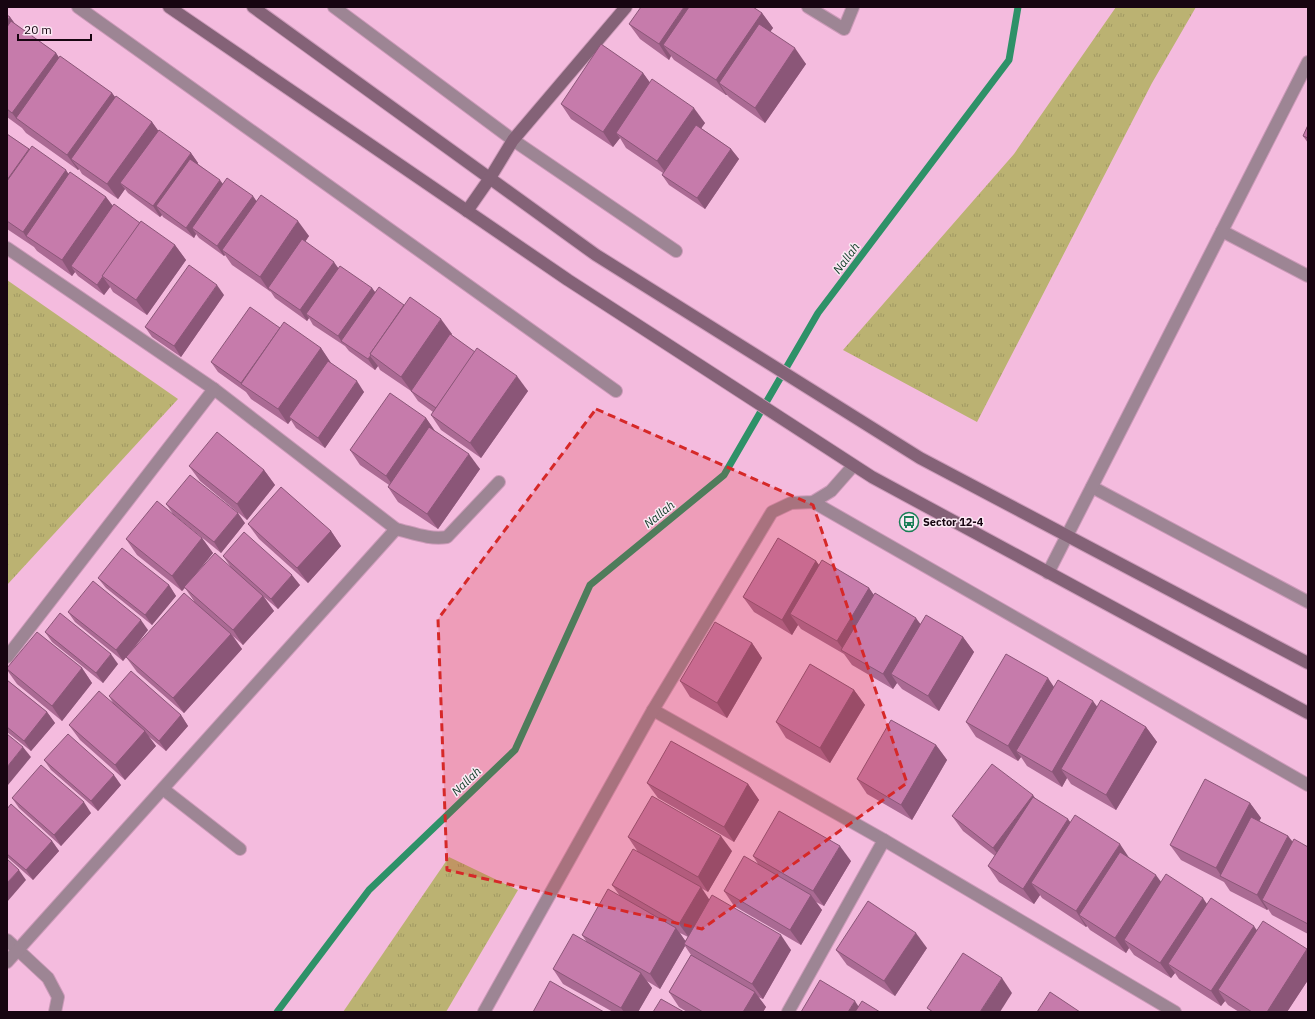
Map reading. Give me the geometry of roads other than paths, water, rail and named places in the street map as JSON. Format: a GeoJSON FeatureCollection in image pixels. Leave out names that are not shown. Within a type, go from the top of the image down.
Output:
{"type":"FeatureCollection","features":[{"type":"Feature","properties":{"kind":"street"},"geometry":{"type":"LineString","coordinates":[[78,7],[616,391]]}},
{"type":"Feature","properties":{"kind":"street"},"geometry":{"type":"LineString","coordinates":[[169,7],[568,280],[853,466],[1048,573],[1308,712]]}},
{"type":"Feature","properties":{"kind":"street"},"geometry":{"type":"LineString","coordinates":[[253,7],[596,255],[920,458],[1308,663]]}},
{"type":"Feature","properties":{"kind":"street"},"geometry":{"type":"LineString","coordinates":[[334,7],[513,140],[676,251]]}},
{"type":"Feature","properties":{"kind":"street"},"geometry":{"type":"LineString","coordinates":[[467,211],[490,178],[513,140],[626,7]]}},
{"type":"Feature","properties":{"kind":"street"},"geometry":{"type":"LineString","coordinates":[[808,7],[844,29],[853,7]]}},
{"type":"Feature","properties":{"kind":"street"},"geometry":{"type":"LineString","coordinates":[[1048,573],[1308,62]]}},
{"type":"Feature","properties":{"kind":"street"},"geometry":{"type":"LineString","coordinates":[[1222,231],[1308,276]]}},
{"type":"Feature","properties":{"kind":"street"},"geometry":{"type":"LineString","coordinates":[[7,248],[214,389],[396,529],[429,537],[447,537],[499,482]]}},
{"type":"Feature","properties":{"kind":"street"},"geometry":{"type":"LineString","coordinates":[[7,657],[214,389]]}},
{"type":"Feature","properties":{"kind":"street"},"geometry":{"type":"LineString","coordinates":[[484,1012],[654,710],[772,512],[791,503],[813,502],[831,491],[853,466]]}},
{"type":"Feature","properties":{"kind":"street"},"geometry":{"type":"LineString","coordinates":[[1092,487],[1308,602]]}},
{"type":"Feature","properties":{"kind":"street"},"geometry":{"type":"LineString","coordinates":[[813,502],[1308,785]]}},
{"type":"Feature","properties":{"kind":"street"},"geometry":{"type":"LineString","coordinates":[[7,962],[396,529]]}},
{"type":"Feature","properties":{"kind":"street"},"geometry":{"type":"LineString","coordinates":[[654,710],[884,840],[1175,1012]]}},
{"type":"Feature","properties":{"kind":"street"},"geometry":{"type":"LineString","coordinates":[[163,789],[240,849]]}},
{"type":"Feature","properties":{"kind":"street"},"geometry":{"type":"LineString","coordinates":[[788,1012],[884,840]]}},
{"type":"Feature","properties":{"kind":"street"},"geometry":{"type":"LineString","coordinates":[[7,940],[48,978],[58,997],[55,1012]]}},
{"type":"Feature","properties":{"kind":"waterway","name":"Nallah"},"geometry":{"type":"LineString","coordinates":[[277,1012],[369,890],[515,750],[590,585],[724,475],[818,313],[1009,60],[1018,7]]}},
{"type":"Feature","properties":{"kind":"place","name":"Sector 12-4"},"geometry":{"type":"Point","coordinates":[909,522]}}]}
